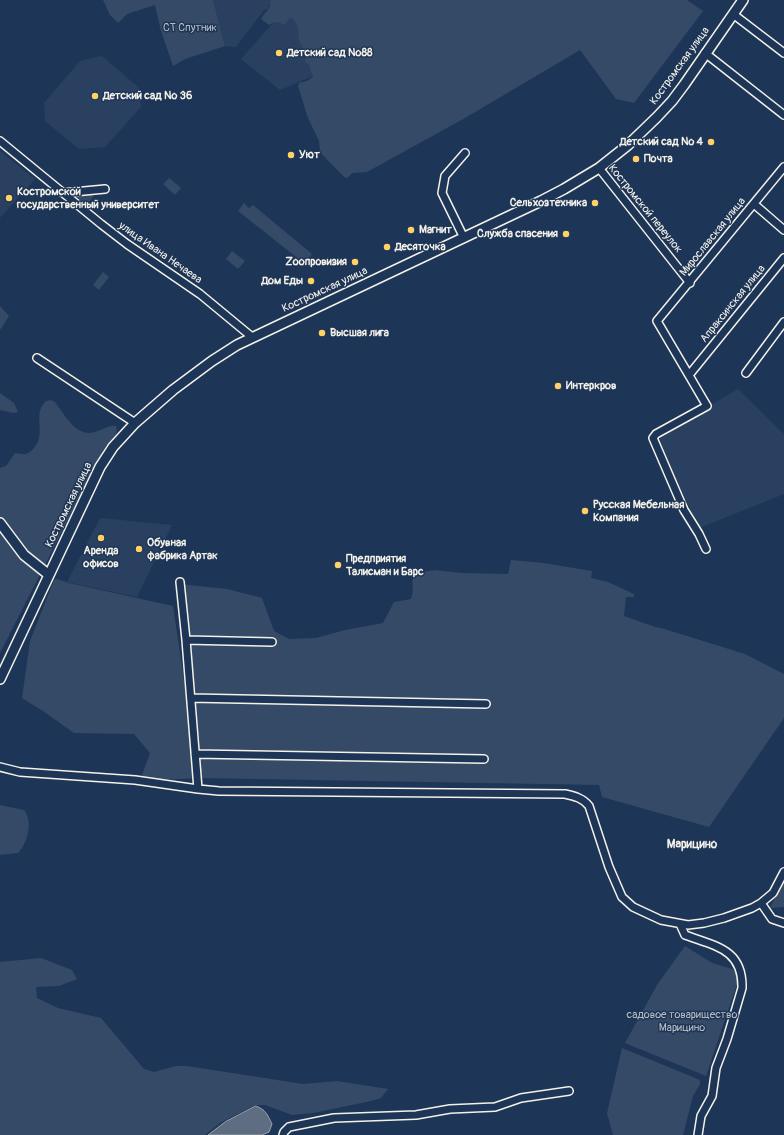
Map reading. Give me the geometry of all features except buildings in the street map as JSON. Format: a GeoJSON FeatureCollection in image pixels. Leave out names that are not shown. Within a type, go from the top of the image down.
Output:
{"type":"FeatureCollection","features":[{"type":"Feature","properties":{"kind":"main road","name":"Костромская улица"},"geometry":{"type":"LineString","coordinates":[[0,679],[100,467],[113,447],[135,423],[173,390],[212,361],[252,337],[464,238],[564,189],[599,168],[628,145],[672,101],[743,0]]}},
{"type":"Feature","properties":{"kind":"main road"},"geometry":{"type":"LineString","coordinates":[[0,523],[24,555],[49,575]]}},
{"type":"Feature","properties":{"kind":"street"},"geometry":{"type":"LineString","coordinates":[[733,14],[784,53]]}},
{"type":"Feature","properties":{"kind":"street"},"geometry":{"type":"LineString","coordinates":[[705,54],[784,115]]}},
{"type":"Feature","properties":{"kind":"street","name":"улица Ивана Нечаева"},"geometry":{"type":"LineString","coordinates":[[0,141],[127,244],[200,294],[252,337]]}},
{"type":"Feature","properties":{"kind":"street"},"geometry":{"type":"LineString","coordinates":[[464,238],[442,193],[445,176],[466,153]]}},
{"type":"Feature","properties":{"kind":"street","name":"Мирославская улица"},"geometry":{"type":"LineString","coordinates":[[689,375],[657,321],[690,283],[784,167]]}},
{"type":"Feature","properties":{"kind":"street","name":"Костромской переулок"},"geometry":{"type":"LineString","coordinates":[[599,168],[690,283]]}},
{"type":"Feature","properties":{"kind":"street"},"geometry":{"type":"LineString","coordinates":[[63,193],[105,189]]}},
{"type":"Feature","properties":{"kind":"street"},"geometry":{"type":"LineString","coordinates":[[754,204],[784,230]]}},
{"type":"Feature","properties":{"kind":"street","name":"Апраксинская улица"},"geometry":{"type":"LineString","coordinates":[[689,375],[784,258]]}},
{"type":"Feature","properties":{"kind":"street"},"geometry":{"type":"LineString","coordinates":[[746,372],[784,322]]}},
{"type":"Feature","properties":{"kind":"street"},"geometry":{"type":"LineString","coordinates":[[37,358],[135,423]]}},
{"type":"Feature","properties":{"kind":"street"},"geometry":{"type":"LineString","coordinates":[[689,375],[707,406],[656,434],[653,438],[684,510],[699,534],[706,549]]}},
{"type":"Feature","properties":{"kind":"street"},"geometry":{"type":"LineString","coordinates":[[180,582],[198,789]]}},
{"type":"Feature","properties":{"kind":"street"},"geometry":{"type":"LineString","coordinates":[[186,640],[272,642]]}},
{"type":"Feature","properties":{"kind":"street"},"geometry":{"type":"LineString","coordinates":[[191,698],[486,704]]}},
{"type":"Feature","properties":{"kind":"street"},"geometry":{"type":"LineString","coordinates":[[196,754],[484,759]]}},
{"type":"Feature","properties":{"kind":"street"},"geometry":{"type":"LineString","coordinates":[[0,767],[20,772],[140,781],[198,789],[565,794],[577,797],[586,803],[591,812],[609,867],[622,897],[633,907],[648,915],[680,924],[688,925],[714,921],[761,903],[773,893],[784,872]]}},
{"type":"Feature","properties":{"kind":"street"},"geometry":{"type":"LineString","coordinates":[[761,903],[772,919],[780,923],[784,923]]}},
{"type":"Feature","properties":{"kind":"street"},"geometry":{"type":"LineString","coordinates":[[680,924],[685,935],[713,944],[726,950],[732,955],[737,963],[742,981],[742,988],[727,1039],[716,1068],[712,1096],[701,1116],[698,1135]]}},
{"type":"Feature","properties":{"kind":"street"},"geometry":{"type":"LineString","coordinates":[[283,1135],[289,1127],[334,1118],[416,1115],[450,1109],[495,1107],[521,1098],[568,1091]]}},
{"type":"Feature","properties":{"kind":"shaded area"},"geometry":{"type":"Polygon","coordinates":[[[213,0],[270,0],[271,4],[268,5],[269,9],[264,10],[236,47],[225,46],[213,0]]]}},
{"type":"Feature","properties":{"kind":"shaded area","name":"Детский сад №88"},"geometry":{"type":"Polygon","coordinates":[[[292,13],[320,73],[280,90],[241,59],[271,25],[292,13]]]}},
{"type":"Feature","properties":{"kind":"shaded area","name":"Детский сад № 36"},"geometry":{"type":"Polygon","coordinates":[[[102,56],[139,88],[141,107],[105,147],[79,149],[45,121],[44,103],[80,61],[102,56]]]}},
{"type":"Feature","properties":{"kind":"shaded area","name":"Костромской государственный университет"},"geometry":{"type":"Polygon","coordinates":[[[0,151],[35,179],[0,218],[0,151]]]}},
{"type":"Feature","properties":{"kind":"shaded area"},"geometry":{"type":"Polygon","coordinates":[[[738,389],[784,434],[784,494],[699,528],[657,437],[738,389]]]}},
{"type":"Feature","properties":{"kind":"shaded area"},"geometry":{"type":"Polygon","coordinates":[[[100,518],[172,525],[137,597],[67,582],[100,518]]]}},
{"type":"Feature","properties":{"kind":"shaded area"},"geometry":{"type":"Polygon","coordinates":[[[256,1106],[266,1113],[272,1124],[269,1132],[262,1135],[208,1135],[225,1122],[256,1106]]]}},
{"type":"Feature","properties":{"kind":"green space","name":"СТ Спутник"},"geometry":{"type":"Polygon","coordinates":[[[103,0],[213,0],[225,46],[185,59],[173,66],[161,31],[155,5],[127,14],[118,23],[110,15],[103,0]]]}},
{"type":"Feature","properties":{"kind":"green space"},"geometry":{"type":"Polygon","coordinates":[[[270,0],[687,0],[703,11],[634,103],[616,99],[580,50],[465,118],[367,172],[352,173],[347,178],[344,177],[320,152],[319,141],[308,118],[298,86],[299,83],[308,80],[313,76],[309,65],[305,61],[307,54],[299,40],[296,24],[293,19],[290,18],[285,24],[276,22],[269,25],[261,19],[270,6],[270,0]]]}},
{"type":"Feature","properties":{"kind":"green space"},"geometry":{"type":"Polygon","coordinates":[[[169,178],[181,188],[175,195],[163,184],[169,178]]]}},
{"type":"Feature","properties":{"kind":"green space"},"geometry":{"type":"Polygon","coordinates":[[[93,194],[93,197],[85,207],[73,198],[75,195],[93,194]]]}},
{"type":"Feature","properties":{"kind":"green space"},"geometry":{"type":"Polygon","coordinates":[[[244,203],[249,208],[253,205],[312,254],[305,264],[238,211],[244,203]]]}},
{"type":"Feature","properties":{"kind":"green space"},"geometry":{"type":"Polygon","coordinates":[[[232,251],[245,261],[238,269],[226,259],[232,251]]]}},
{"type":"Feature","properties":{"kind":"green space"},"geometry":{"type":"Polygon","coordinates":[[[103,272],[109,277],[99,290],[93,285],[103,272]]]}},
{"type":"Feature","properties":{"kind":"green space"},"geometry":{"type":"Polygon","coordinates":[[[0,306],[9,316],[0,330],[0,306]]]}},
{"type":"Feature","properties":{"kind":"green space"},"geometry":{"type":"Polygon","coordinates":[[[0,393],[14,403],[18,412],[14,413],[0,410],[0,393]]]}},
{"type":"Feature","properties":{"kind":"green space"},"geometry":{"type":"Polygon","coordinates":[[[51,400],[55,402],[67,419],[82,432],[95,432],[113,426],[116,426],[117,430],[114,438],[105,447],[0,653],[0,468],[6,466],[15,453],[27,454],[32,451],[39,436],[39,417],[41,408],[46,401],[51,400]]]}},
{"type":"Feature","properties":{"kind":"green space"},"geometry":{"type":"Polygon","coordinates":[[[511,560],[544,563],[592,571],[591,578],[608,582],[634,594],[634,597],[626,597],[624,616],[655,627],[745,654],[784,674],[784,718],[709,827],[602,797],[599,785],[199,778],[140,781],[150,753],[134,734],[74,733],[22,698],[30,641],[54,580],[57,579],[173,606],[197,768],[179,584],[227,589],[262,598],[274,631],[289,639],[316,638],[345,630],[383,623],[394,602],[411,599],[415,573],[435,570],[461,573],[508,574],[511,560]]]}},
{"type":"Feature","properties":{"kind":"green space"},"geometry":{"type":"Polygon","coordinates":[[[0,805],[24,810],[27,815],[29,826],[27,838],[18,853],[0,855],[0,805]]]}},
{"type":"Feature","properties":{"kind":"green space"},"geometry":{"type":"Polygon","coordinates":[[[784,879],[784,907],[770,908],[784,879]]]}},
{"type":"Feature","properties":{"kind":"green space","name":"садовое товарищество Марицино"},"geometry":{"type":"Polygon","coordinates":[[[685,946],[712,963],[735,970],[737,984],[706,1076],[625,1043],[657,985],[685,946]]]}},
{"type":"Feature","properties":{"kind":"green space"},"geometry":{"type":"Polygon","coordinates":[[[41,958],[72,970],[77,979],[59,986],[36,987],[37,998],[58,1008],[101,1018],[144,1069],[154,1072],[176,1066],[187,1066],[303,1084],[337,1081],[388,1089],[381,1098],[313,1113],[292,1115],[265,1105],[255,1105],[220,1123],[205,1135],[0,1135],[0,962],[41,958]]]}},
{"type":"Feature","properties":{"kind":"green space"},"geometry":{"type":"Polygon","coordinates":[[[622,1048],[700,1080],[700,1084],[693,1096],[683,1135],[613,1135],[607,1113],[622,1048]]]}},
{"type":"Feature","properties":{"kind":"place","name":"Детский сад №88"},"geometry":{"type":"Point","coordinates":[279,53]}},
{"type":"Feature","properties":{"kind":"place","name":"Детский сад № 36"},"geometry":{"type":"Point","coordinates":[95,96]}},
{"type":"Feature","properties":{"kind":"place","name":"Детский сад № 4"},"geometry":{"type":"Point","coordinates":[711,142]}},
{"type":"Feature","properties":{"kind":"place","name":"Уют"},"geometry":{"type":"Point","coordinates":[291,155]}},
{"type":"Feature","properties":{"kind":"place","name":"Почта"},"geometry":{"type":"Point","coordinates":[636,159]}},
{"type":"Feature","properties":{"kind":"place","name":"Костромской государственный университет"},"geometry":{"type":"Point","coordinates":[9,198]}},
{"type":"Feature","properties":{"kind":"place","name":"Сельхозтехника"},"geometry":{"type":"Point","coordinates":[595,203]}},
{"type":"Feature","properties":{"kind":"place","name":"Магнит"},"geometry":{"type":"Point","coordinates":[411,230]}},
{"type":"Feature","properties":{"kind":"place","name":"Служба спасения"},"geometry":{"type":"Point","coordinates":[566,234]}},
{"type":"Feature","properties":{"kind":"place","name":"Десяточка"},"geometry":{"type":"Point","coordinates":[387,247]}},
{"type":"Feature","properties":{"kind":"place","name":"Zоопровизия"},"geometry":{"type":"Point","coordinates":[355,262]}},
{"type":"Feature","properties":{"kind":"place","name":"Дом Еды"},"geometry":{"type":"Point","coordinates":[311,281]}},
{"type":"Feature","properties":{"kind":"place","name":"Высшая лига"},"geometry":{"type":"Point","coordinates":[322,333]}},
{"type":"Feature","properties":{"kind":"place","name":"Интеркров"},"geometry":{"type":"Point","coordinates":[558,386]}},
{"type":"Feature","properties":{"kind":"place","name":"Русская Мебельная Компания"},"geometry":{"type":"Point","coordinates":[585,511]}},
{"type":"Feature","properties":{"kind":"place","name":"Аренда офисов"},"geometry":{"type":"Point","coordinates":[101,538]}},
{"type":"Feature","properties":{"kind":"place","name":"Обувная фабрика Артак"},"geometry":{"type":"Point","coordinates":[139,549]}},
{"type":"Feature","properties":{"kind":"place","name":"Предприятия Талисман и Барс"},"geometry":{"type":"Point","coordinates":[338,565]}},
{"type":"Feature","properties":{"kind":"district","name":"Марицино"},"geometry":{"type":"Point","coordinates":[692,845]}}]}
